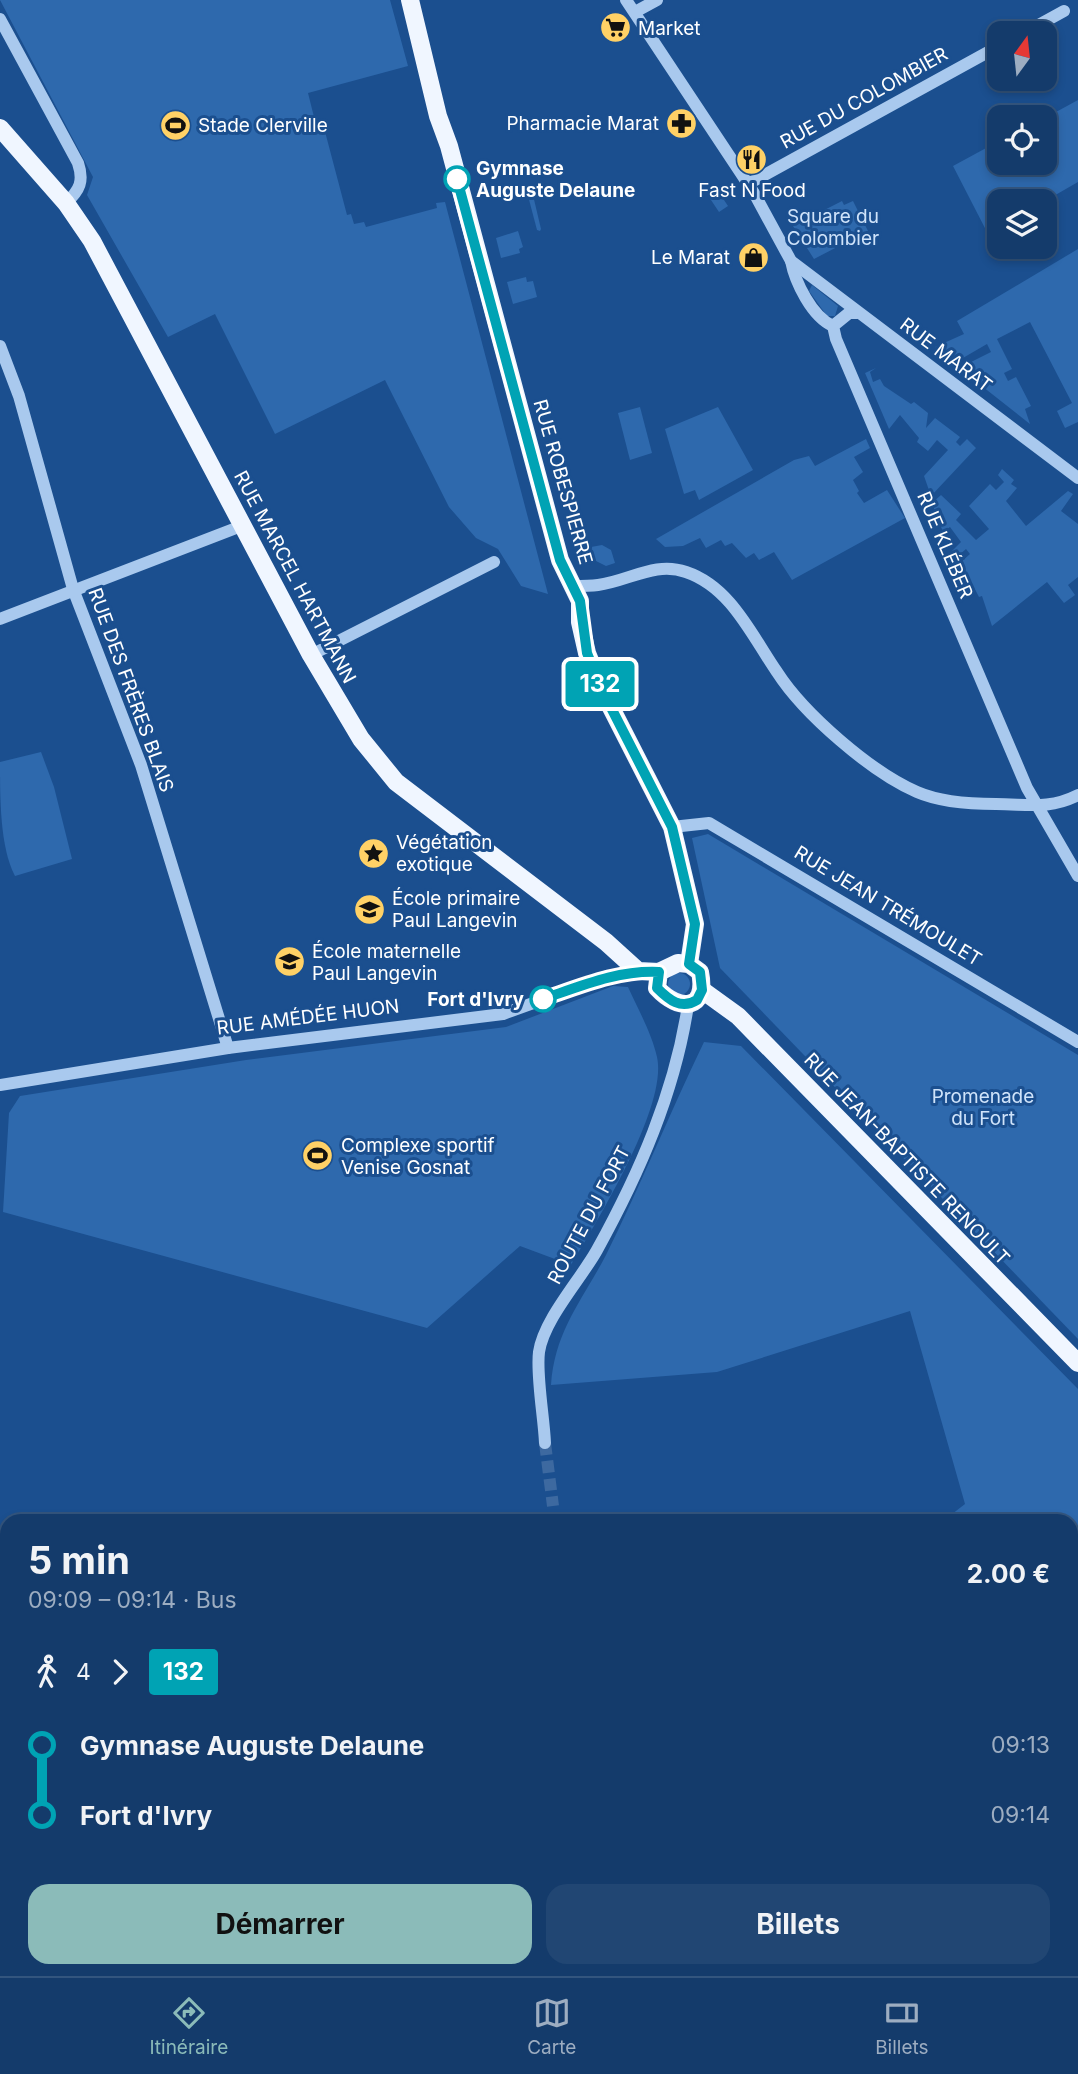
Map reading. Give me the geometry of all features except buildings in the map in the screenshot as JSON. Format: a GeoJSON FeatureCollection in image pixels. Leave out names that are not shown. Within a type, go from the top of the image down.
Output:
{"type":"FeatureCollection","features":[{"type":"Feature","properties":{"kind":"main road","name":"RUE ROBESPIERRE"},"geometry":{"type":"LineString","coordinates":[[410,0],[438,116],[449,146],[560,560],[580,601],[587,653],[601,688],[672,827],[695,924],[689,964]]}},
{"type":"Feature","properties":{"kind":"main road","name":"RUE MARCEL HARTMANN"},"geometry":{"type":"LineString","coordinates":[[0,128],[66,203],[92,242],[346,716],[396,782],[606,942],[638,971]]}},
{"type":"Feature","properties":{"kind":"main road"},"geometry":{"type":"LineString","coordinates":[[689,964],[700,972],[702,990],[697,1000],[688,1005],[679,1004],[657,988],[659,972],[670,965],[689,964]]}},
{"type":"Feature","properties":{"kind":"main road","name":"RUE AMÉDÉE HUON"},"geometry":{"type":"LineString","coordinates":[[638,971],[659,972]]}},
{"type":"Feature","properties":{"kind":"main road","name":"RUE JEAN-BAPTISTE RENOULT"},"geometry":{"type":"LineString","coordinates":[[702,990],[738,1016],[1078,1363]]}},
{"type":"Feature","properties":{"kind":"street","name":"RUE MARAT"},"geometry":{"type":"LineString","coordinates":[[626,0],[748,184],[791,261],[793,272],[818,317],[833,326]]}},
{"type":"Feature","properties":{"kind":"street"},"geometry":{"type":"LineString","coordinates":[[635,12],[657,0]]}},
{"type":"Feature","properties":{"kind":"street"},"geometry":{"type":"LineString","coordinates":[[1046,21],[1064,11]]}},
{"type":"Feature","properties":{"kind":"street"},"geometry":{"type":"LineString","coordinates":[[0,19],[78,163],[82,176],[78,192],[66,203]]}},
{"type":"Feature","properties":{"kind":"street","name":"RUE DU COLOMBIER"},"geometry":{"type":"LineString","coordinates":[[748,184],[987,54]]}},
{"type":"Feature","properties":{"kind":"street","name":"RUE MARAT"},"geometry":{"type":"LineString","coordinates":[[791,261],[1078,478]]}},
{"type":"Feature","properties":{"kind":"street"},"geometry":{"type":"LineString","coordinates":[[833,326],[849,313],[857,313]]}},
{"type":"Feature","properties":{"kind":"street","name":"RUE KLÉBER"},"geometry":{"type":"LineString","coordinates":[[833,326],[1035,805],[1052,827],[1078,876]]}},
{"type":"Feature","properties":{"kind":"street","name":"RUE DES FRÈRES BLAIS"},"geometry":{"type":"LineString","coordinates":[[0,346],[19,396],[73,589],[141,765],[228,1048]]}},
{"type":"Feature","properties":{"kind":"street"},"geometry":{"type":"LineString","coordinates":[[0,619],[244,525]]}},
{"type":"Feature","properties":{"kind":"street"},"geometry":{"type":"LineString","coordinates":[[311,655],[494,562]]}},
{"type":"Feature","properties":{"kind":"street"},"geometry":{"type":"LineString","coordinates":[[572,586],[600,585],[653,569],[668,568],[687,572],[711,585],[736,610],[779,676],[837,738],[883,772],[918,792],[972,804],[1058,805],[1078,795]]}},
{"type":"Feature","properties":{"kind":"street","name":"RUE JEAN TRÉMOULET"},"geometry":{"type":"LineString","coordinates":[[672,827],[709,822],[1078,1042]]}},
{"type":"Feature","properties":{"kind":"street","name":"RUE AMÉDÉE HUON"},"geometry":{"type":"LineString","coordinates":[[0,1085],[228,1048],[503,1014],[605,977],[638,971]]}},
{"type":"Feature","properties":{"kind":"street","name":"ROUTE DU FORT"},"geometry":{"type":"LineString","coordinates":[[545,1443],[539,1352],[552,1320],[595,1253],[638,1172],[682,1045],[688,1005]]}},
{"type":"Feature","properties":{"kind":"green space"},"geometry":{"type":"Polygon","coordinates":[[[0,0],[390,0],[408,66],[308,93],[316,125],[323,124],[347,215],[351,214],[354,224],[364,222],[366,227],[437,208],[436,203],[445,202],[548,594],[521,586],[498,549],[476,538],[449,507],[385,380],[275,434],[215,314],[168,337],[87,195],[93,177],[0,0]]]}},
{"type":"Feature","properties":{"kind":"green space"},"geometry":{"type":"Polygon","coordinates":[[[1078,100],[1078,182],[1057,194],[1057,189],[987,189],[987,232],[953,166],[987,148],[987,175],[1057,175],[1057,111],[1078,100]]]}},
{"type":"Feature","properties":{"kind":"green space"},"geometry":{"type":"Polygon","coordinates":[[[716,188],[728,206],[719,212],[707,194],[716,188]]]}},
{"type":"Feature","properties":{"kind":"green space"},"geometry":{"type":"Polygon","coordinates":[[[532,191],[540,231],[537,230],[527,192],[532,191]]]}},
{"type":"Feature","properties":{"kind":"green space","name":"Square du Colombier"},"geometry":{"type":"Polygon","coordinates":[[[842,201],[844,205],[853,201],[868,231],[814,259],[793,226],[842,201]]]}},
{"type":"Feature","properties":{"kind":"green space"},"geometry":{"type":"Polygon","coordinates":[[[518,231],[523,247],[519,249],[520,253],[501,258],[496,238],[518,231]]]}},
{"type":"Feature","properties":{"kind":"green space"},"geometry":{"type":"Polygon","coordinates":[[[1078,249],[1078,422],[1065,428],[1057,411],[1072,403],[1030,322],[997,339],[1012,369],[1004,373],[1008,381],[1016,377],[1031,406],[1025,409],[1030,424],[959,368],[991,352],[987,344],[956,362],[935,347],[964,334],[957,321],[1078,249]]]}},
{"type":"Feature","properties":{"kind":"green space"},"geometry":{"type":"Polygon","coordinates":[[[526,277],[527,282],[533,281],[537,297],[513,304],[507,282],[526,277]]]}},
{"type":"Feature","properties":{"kind":"green space"},"geometry":{"type":"Polygon","coordinates":[[[812,285],[838,306],[835,316],[827,316],[809,291],[812,285]]]}},
{"type":"Feature","properties":{"kind":"green space"},"geometry":{"type":"Polygon","coordinates":[[[876,368],[870,372],[873,382],[880,379],[884,386],[928,413],[926,428],[935,418],[960,437],[956,442],[960,446],[967,439],[976,448],[931,496],[924,476],[948,450],[937,440],[928,451],[917,442],[919,438],[900,415],[889,429],[865,373],[876,368]]]}},
{"type":"Feature","properties":{"kind":"green space"},"geometry":{"type":"Polygon","coordinates":[[[640,407],[652,453],[630,460],[618,413],[640,407]]]}},
{"type":"Feature","properties":{"kind":"green space"},"geometry":{"type":"Polygon","coordinates":[[[718,407],[753,470],[699,500],[695,490],[684,494],[665,429],[718,407]]]}},
{"type":"Feature","properties":{"kind":"green space"},"geometry":{"type":"Polygon","coordinates":[[[866,439],[870,448],[854,457],[863,472],[853,480],[859,491],[857,493],[864,503],[887,490],[905,518],[792,580],[774,552],[759,560],[754,553],[746,558],[732,543],[725,546],[721,540],[706,548],[700,538],[683,546],[665,547],[656,539],[794,460],[809,456],[815,466],[866,439]]]}},
{"type":"Feature","properties":{"kind":"green space"},"geometry":{"type":"Polygon","coordinates":[[[1002,469],[1014,480],[1011,484],[1017,488],[1006,501],[1026,526],[1068,491],[1073,494],[1061,511],[1078,524],[1078,577],[1068,585],[1075,595],[1064,603],[1047,582],[992,626],[982,596],[979,597],[961,562],[970,554],[966,549],[951,562],[954,568],[949,572],[944,559],[961,542],[950,527],[943,532],[932,503],[941,495],[961,514],[956,520],[976,540],[989,529],[969,506],[990,484],[996,490],[1004,482],[998,475],[1002,469]]]}},
{"type":"Feature","properties":{"kind":"green space"},"geometry":{"type":"Polygon","coordinates":[[[602,545],[611,550],[615,563],[606,566],[594,560],[591,547],[602,545]]]}},
{"type":"Feature","properties":{"kind":"green space"},"geometry":{"type":"Polygon","coordinates":[[[41,752],[54,787],[72,859],[15,876],[6,852],[4,837],[0,762],[41,752]]]}},
{"type":"Feature","properties":{"kind":"green space","name":"Promenade du Fort"},"geometry":{"type":"Polygon","coordinates":[[[708,834],[1078,1055],[1078,1339],[720,968],[692,838],[708,834]]]}},
{"type":"Feature","properties":{"kind":"green space"},"geometry":{"type":"Polygon","coordinates":[[[679,973],[687,976],[690,984],[687,992],[679,995],[671,992],[668,984],[671,976],[679,973]]]}},
{"type":"Feature","properties":{"kind":"green space","name":"Complexe sportif Venise Gosnat"},"geometry":{"type":"Polygon","coordinates":[[[613,986],[628,987],[655,1048],[658,1078],[641,1133],[613,1193],[571,1265],[520,1246],[427,1328],[3,1212],[9,1113],[20,1096],[246,1060],[506,1027],[613,986]]]}},
{"type":"Feature","properties":{"kind":"green space"},"geometry":{"type":"Polygon","coordinates":[[[704,1042],[741,1046],[1078,1389],[1078,1514],[952,1514],[965,1504],[910,1311],[717,1372],[551,1385],[564,1332],[619,1229],[704,1042]]]}},
{"type":"Feature","properties":{"kind":"tunnel"},"geometry":{"type":"LineString","coordinates":[[545,1443],[553,1506]]}},
{"type":"Feature","properties":{"kind":"bus line","name":"132"},"geometry":{"type":"LineString","coordinates":[[457,179],[560,560],[580,601],[580,622],[587,653],[601,688],[672,827],[695,924],[689,964],[700,972],[702,981],[702,990],[697,1000],[688,1005],[679,1004],[657,988],[659,972],[638,971],[605,977],[543,999]]}},
{"type":"Feature","properties":{"kind":"place","name":"Market"},"geometry":{"type":"Point","coordinates":[615,28]}},
{"type":"Feature","properties":{"kind":"place","name":"Pharmacie Marat"},"geometry":{"type":"Point","coordinates":[682,123]}},
{"type":"Feature","properties":{"kind":"place","name":"Stade Clerville"},"geometry":{"type":"Point","coordinates":[175,125]}},
{"type":"Feature","properties":{"kind":"place","name":"Fast N Food"},"geometry":{"type":"Point","coordinates":[752,159]}},
{"type":"Feature","properties":{"kind":"place","name":"Gymnase Auguste Delaune"},"geometry":{"type":"Point","coordinates":[457,179]}},
{"type":"Feature","properties":{"kind":"place","name":"Le Marat"},"geometry":{"type":"Point","coordinates":[753,257]}},
{"type":"Feature","properties":{"kind":"place","name":"Végétation exotique"},"geometry":{"type":"Point","coordinates":[373,853]}},
{"type":"Feature","properties":{"kind":"place","name":"École primaire Paul Langevin"},"geometry":{"type":"Point","coordinates":[369,909]}},
{"type":"Feature","properties":{"kind":"place","name":"École maternelle Paul Langevin"},"geometry":{"type":"Point","coordinates":[289,962]}},
{"type":"Feature","properties":{"kind":"place","name":"Fort d'Ivry"},"geometry":{"type":"Point","coordinates":[543,999]}},
{"type":"Feature","properties":{"kind":"place","name":"Complexe sportif Venise Gosnat"},"geometry":{"type":"Point","coordinates":[318,1156]}}]}
